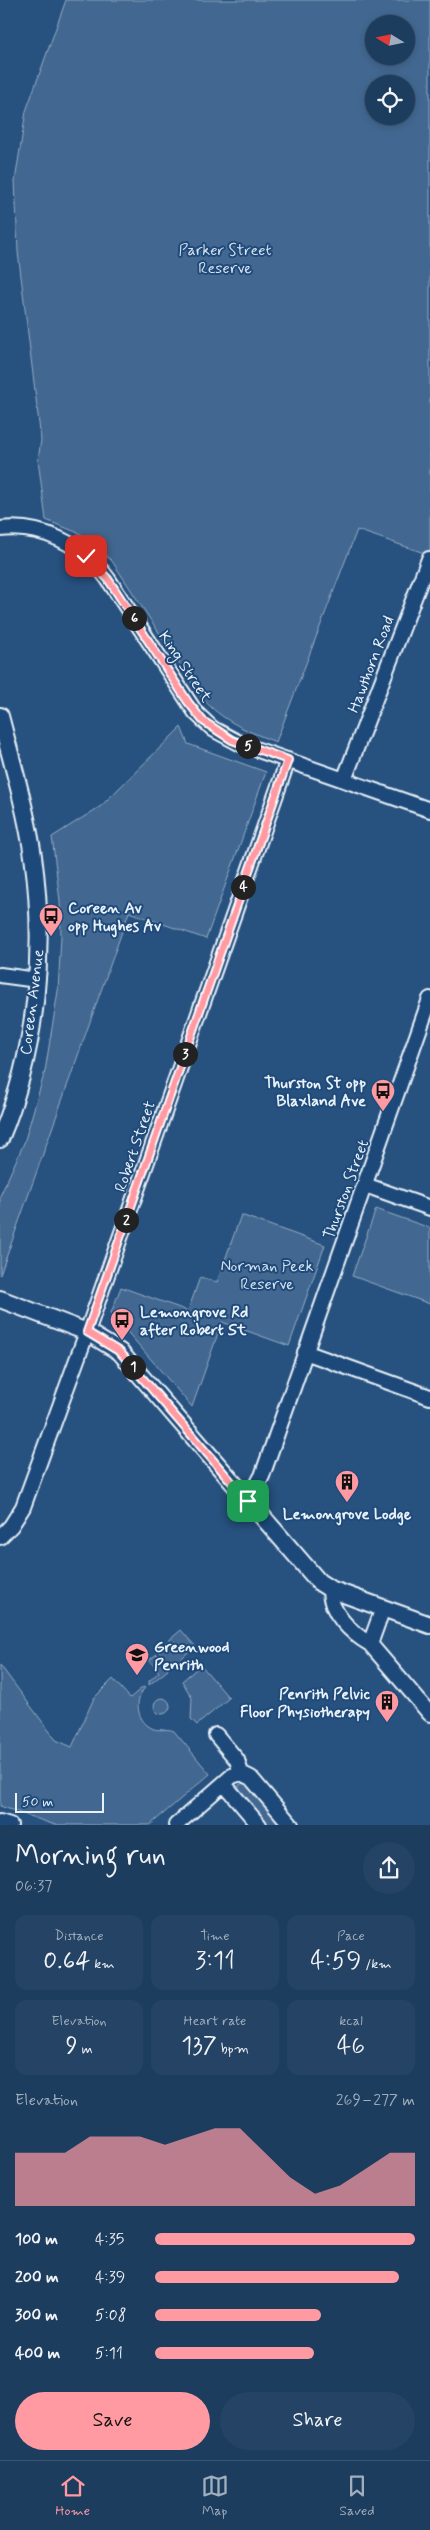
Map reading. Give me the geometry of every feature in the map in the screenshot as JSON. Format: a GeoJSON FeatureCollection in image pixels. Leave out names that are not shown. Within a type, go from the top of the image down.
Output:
{"type":"FeatureCollection","features":[{"type":"Feature","properties":{"kind":"street","name":"King Street"},"geometry":{"type":"LineString","coordinates":[[0,529],[24,528],[45,533],[64,541],[86,556],[108,579],[188,702],[203,721],[232,740],[430,810]]}},
{"type":"Feature","properties":{"kind":"street","name":"Hawthorn Road"},"geometry":{"type":"LineString","coordinates":[[344,780],[429,560]]}},
{"type":"Feature","properties":{"kind":"street","name":"Coreen Avenue"},"geometry":{"type":"LineString","coordinates":[[0,716],[24,808],[33,854],[39,923],[37,980],[26,1054],[0,1139]]}},
{"type":"Feature","properties":{"kind":"street","name":"Robert Street"},"geometry":{"type":"LineString","coordinates":[[0,1537],[11,1526],[23,1507],[87,1332],[288,760]]}},
{"type":"Feature","properties":{"kind":"street"},"geometry":{"type":"LineString","coordinates":[[0,975],[37,980]]}},
{"type":"Feature","properties":{"kind":"street","name":"Thurston Street"},"geometry":{"type":"LineString","coordinates":[[248,1501],[262,1476],[365,1185],[427,1019],[430,999]]}},
{"type":"Feature","properties":{"kind":"street"},"geometry":{"type":"LineString","coordinates":[[365,1185],[430,1208]]}},
{"type":"Feature","properties":{"kind":"street"},"geometry":{"type":"LineString","coordinates":[[0,1299],[87,1332],[120,1352],[319,1582],[330,1589],[430,1625]]}},
{"type":"Feature","properties":{"kind":"street"},"geometry":{"type":"LineString","coordinates":[[305,1352],[430,1397]]}},
{"type":"Feature","properties":{"kind":"street"},"geometry":{"type":"LineString","coordinates":[[330,1589],[332,1607],[357,1636],[370,1644],[430,1714]]}},
{"type":"Feature","properties":{"kind":"street"},"geometry":{"type":"LineString","coordinates":[[370,1644],[383,1608]]}},
{"type":"Feature","properties":{"kind":"street"},"geometry":{"type":"LineString","coordinates":[[216,1736],[237,1760],[241,1773],[251,1778],[291,1825]]}},
{"type":"Feature","properties":{"kind":"street"},"geometry":{"type":"LineString","coordinates":[[176,1825],[224,1784],[241,1773]]}},
{"type":"Feature","properties":{"kind":"street"},"geometry":{"type":"LineString","coordinates":[[224,1784],[259,1825]]}},
{"type":"Feature","properties":{"kind":"street"},"geometry":{"type":"LineString","coordinates":[[0,1822],[10,1825]]}},
{"type":"Feature","properties":{"kind":"green space","name":"Parker Street Reserve"},"geometry":{"type":"Polygon","coordinates":[[[66,0],[430,0],[430,555],[357,530],[276,742],[235,724],[209,705],[201,697],[112,561],[81,534],[46,520],[38,460],[41,440],[18,252],[15,181],[26,111],[66,0]]]}},
{"type":"Feature","properties":{"kind":"green space"},"geometry":{"type":"Polygon","coordinates":[[[181,727],[188,744],[266,772],[206,939],[129,912],[0,1275],[0,1196],[24,1143],[45,1071],[58,991],[61,936],[60,901],[52,837],[101,806],[181,727]]]}},
{"type":"Feature","properties":{"kind":"green space"},"geometry":{"type":"Polygon","coordinates":[[[376,1209],[430,1228],[430,1304],[352,1276],[376,1209]]]}},
{"type":"Feature","properties":{"kind":"green space","name":"Norman Peek Reserve"},"geometry":{"type":"Polygon","coordinates":[[[241,1215],[325,1245],[289,1346],[222,1322],[192,1407],[111,1313],[121,1287],[188,1311],[200,1277],[217,1282],[241,1215]]]}},
{"type":"Feature","properties":{"kind":"green space"},"geometry":{"type":"Polygon","coordinates":[[[181,1630],[195,1646],[173,1666],[159,1652],[161,1647],[181,1630]]]}},
{"type":"Feature","properties":{"kind":"green space"},"geometry":{"type":"Polygon","coordinates":[[[157,1654],[168,1670],[149,1685],[149,1681],[159,1672],[149,1660],[157,1654]]]}},
{"type":"Feature","properties":{"kind":"green space"},"geometry":{"type":"Polygon","coordinates":[[[0,1665],[56,1740],[72,1747],[94,1698],[113,1679],[130,1698],[143,1687],[145,1688],[141,1693],[138,1705],[144,1722],[154,1729],[174,1731],[210,1774],[150,1825],[55,1825],[0,1806],[0,1665]]]}},
{"type":"Feature","properties":{"kind":"green space"},"geometry":{"type":"Polygon","coordinates":[[[201,1665],[229,1698],[197,1725],[191,1719],[192,1698],[182,1681],[201,1665]]]}},
{"type":"Feature","properties":{"kind":"green space"},"geometry":{"type":"Polygon","coordinates":[[[159,1698],[165,1698],[170,1703],[168,1712],[159,1714],[154,1709],[154,1703],[159,1698]]]}},
{"type":"Feature","properties":{"kind":"green space"},"geometry":{"type":"Polygon","coordinates":[[[246,1782],[284,1825],[266,1825],[239,1794],[239,1785],[246,1782]]]}},
{"type":"Feature","properties":{"kind":"place","name":"Coreen Av opp Hughes Av"},"geometry":{"type":"Point","coordinates":[51,937]}},
{"type":"Feature","properties":{"kind":"place","name":"Thurston St opp Blaxland Ave"},"geometry":{"type":"Point","coordinates":[383,1112]}},
{"type":"Feature","properties":{"kind":"place","name":"Lemongrove Rd after Robert St"},"geometry":{"type":"Point","coordinates":[122,1341]}},
{"type":"Feature","properties":{"kind":"place","name":"Lemongrove Lodge"},"geometry":{"type":"Point","coordinates":[347,1503]}},
{"type":"Feature","properties":{"kind":"place","name":"Greenwood Penrith"},"geometry":{"type":"Point","coordinates":[137,1676]}},
{"type":"Feature","properties":{"kind":"place","name":"Penrith Pelvic Floor Physiotherapy"},"geometry":{"type":"Point","coordinates":[387,1723]}},
{"type":"Feature","properties":{"kind":"route"},"geometry":{"type":"LineString","coordinates":[[86,556],[96,564],[108,579],[188,702],[203,721],[232,740],[288,760],[87,1332],[113,1346],[120,1352],[248,1501]]}}]}
